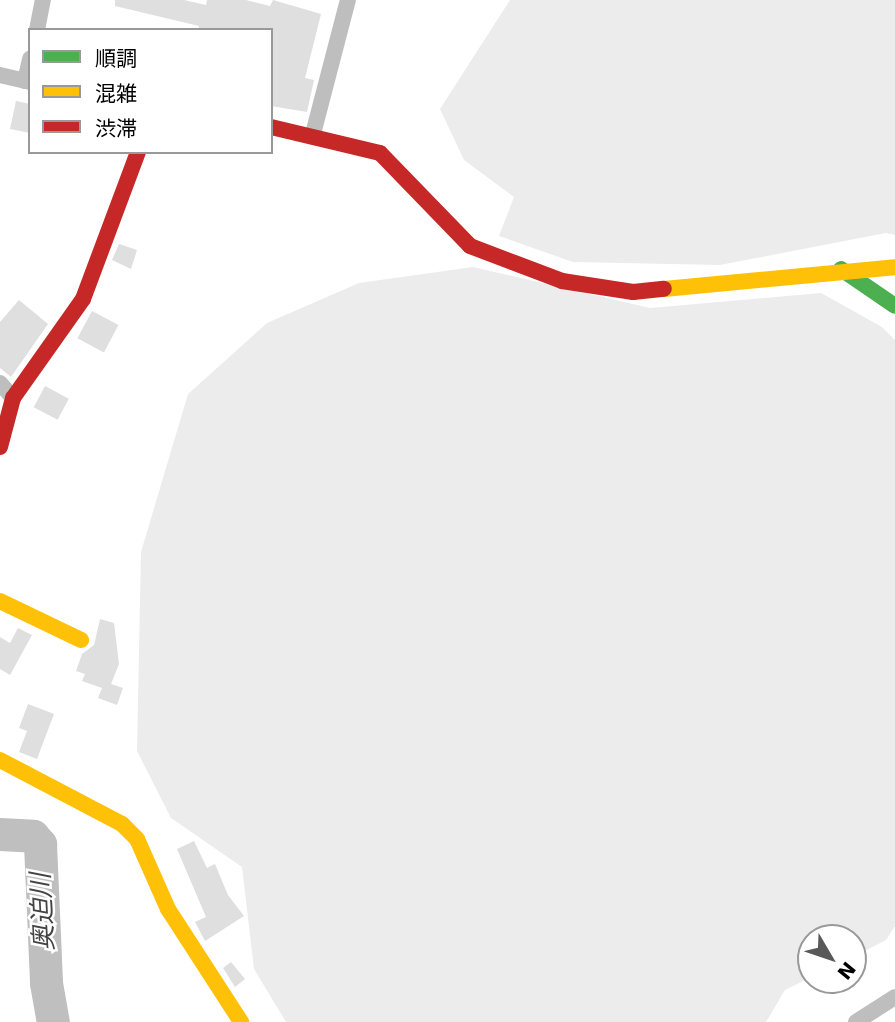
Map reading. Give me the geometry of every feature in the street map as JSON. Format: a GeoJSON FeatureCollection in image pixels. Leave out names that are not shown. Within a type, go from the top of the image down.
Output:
{"type":"FeatureCollection","features":[{"type":"Feature","properties":{"kind":"street"},"geometry":{"type":"LineString","coordinates":[[37,28],[44,0]]}},
{"type":"Feature","properties":{"kind":"street"},"geometry":{"type":"LineString","coordinates":[[313,134],[348,0]]}},
{"type":"Feature","properties":{"kind":"street"},"geometry":{"type":"LineString","coordinates":[[0,75],[27,81]]}},
{"type":"Feature","properties":{"kind":"street"},"geometry":{"type":"LineString","coordinates":[[273,127],[313,134],[380,153],[470,246],[562,281],[633,292],[712,287],[841,269],[895,267]]}},
{"type":"Feature","properties":{"kind":"street"},"geometry":{"type":"LineString","coordinates":[[0,447],[13,398],[83,299],[137,154]]}},
{"type":"Feature","properties":{"kind":"street"},"geometry":{"type":"LineString","coordinates":[[841,269],[895,306]]}},
{"type":"Feature","properties":{"kind":"street"},"geometry":{"type":"LineString","coordinates":[[0,383],[13,398]]}},
{"type":"Feature","properties":{"kind":"street"},"geometry":{"type":"LineString","coordinates":[[0,601],[81,640]]}},
{"type":"Feature","properties":{"kind":"street"},"geometry":{"type":"LineString","coordinates":[[0,760],[122,824],[137,839],[168,909],[241,1022]]}},
{"type":"Feature","properties":{"kind":"street"},"geometry":{"type":"LineString","coordinates":[[856,1022],[895,997]]}},
{"type":"Feature","properties":{"kind":"shaded area"},"geometry":{"type":"Polygon","coordinates":[[[510,0],[895,0],[895,235],[886,233],[720,265],[573,262],[499,236],[514,197],[464,160],[440,109],[510,0]]]}},
{"type":"Feature","properties":{"kind":"shaded area"},"geometry":{"type":"Polygon","coordinates":[[[473,267],[650,308],[821,293],[882,327],[895,340],[895,926],[886,940],[867,950],[867,924],[797,924],[797,984],[785,990],[766,1022],[286,1022],[254,969],[242,867],[171,818],[137,751],[141,552],[188,394],[267,323],[359,283],[473,267]]]}},
{"type":"Feature","properties":{"kind":"building"},"geometry":{"type":"Polygon","coordinates":[[[115,0],[184,0],[206,5],[207,0],[246,0],[270,6],[273,0],[321,14],[305,78],[314,80],[307,112],[273,106],[273,28],[198,28],[115,6],[115,0]]]}},
{"type":"Feature","properties":{"kind":"building"},"geometry":{"type":"Polygon","coordinates":[[[16,101],[28,104],[28,133],[10,129],[16,101]]]}},
{"type":"Feature","properties":{"kind":"building"},"geometry":{"type":"Polygon","coordinates":[[[119,244],[137,250],[131,269],[112,260],[119,244]]]}},
{"type":"Feature","properties":{"kind":"building"},"geometry":{"type":"Polygon","coordinates":[[[19,300],[48,324],[11,377],[0,368],[0,322],[19,300]]]}},
{"type":"Feature","properties":{"kind":"building"},"geometry":{"type":"Polygon","coordinates":[[[92,311],[118,325],[104,352],[77,338],[92,311]]]}},
{"type":"Feature","properties":{"kind":"building"},"geometry":{"type":"Polygon","coordinates":[[[45,386],[69,399],[58,420],[34,407],[45,386]]]}},
{"type":"Feature","properties":{"kind":"building"},"geometry":{"type":"Polygon","coordinates":[[[100,619],[114,623],[119,664],[111,684],[123,688],[117,705],[98,698],[102,688],[82,681],[85,674],[76,671],[82,654],[94,645],[100,619]]]}},
{"type":"Feature","properties":{"kind":"building"},"geometry":{"type":"Polygon","coordinates":[[[18,628],[32,635],[10,675],[0,669],[0,637],[10,643],[18,628]]]}},
{"type":"Feature","properties":{"kind":"building"},"geometry":{"type":"Polygon","coordinates":[[[28,704],[54,714],[37,759],[19,752],[27,731],[19,728],[28,704]]]}},
{"type":"Feature","properties":{"kind":"building"},"geometry":{"type":"Polygon","coordinates":[[[194,841],[207,868],[215,864],[228,895],[244,916],[205,941],[195,922],[206,917],[177,849],[194,841]]]}},
{"type":"Feature","properties":{"kind":"building"},"geometry":{"type":"Polygon","coordinates":[[[231,962],[245,979],[235,987],[223,968],[231,962]]]}},
{"type":"Feature","properties":{"kind":"waterway","name":"奥迫川"},"geometry":{"type":"LineString","coordinates":[[0,834],[33,836],[40,844],[46,983],[53,1022]]}},
{"type":"Feature","properties":{"kind":"traffic: fast"},"geometry":{"type":"LineString","coordinates":[[841,269],[895,306]]}},
{"type":"Feature","properties":{"kind":"traffic: slow"},"geometry":{"type":"LineString","coordinates":[[664,289],[895,267]]}},
{"type":"Feature","properties":{"kind":"traffic: slow"},"geometry":{"type":"LineString","coordinates":[[0,601],[81,640]]}},
{"type":"Feature","properties":{"kind":"traffic: slow"},"geometry":{"type":"LineString","coordinates":[[0,760],[122,824],[137,839],[168,909],[241,1022]]}},
{"type":"Feature","properties":{"kind":"traffic: jam"},"geometry":{"type":"LineString","coordinates":[[273,127],[380,153],[470,246],[562,281],[633,292],[664,289]]}},
{"type":"Feature","properties":{"kind":"traffic: jam"},"geometry":{"type":"LineString","coordinates":[[0,447],[13,398],[83,299],[137,154]]}}]}
